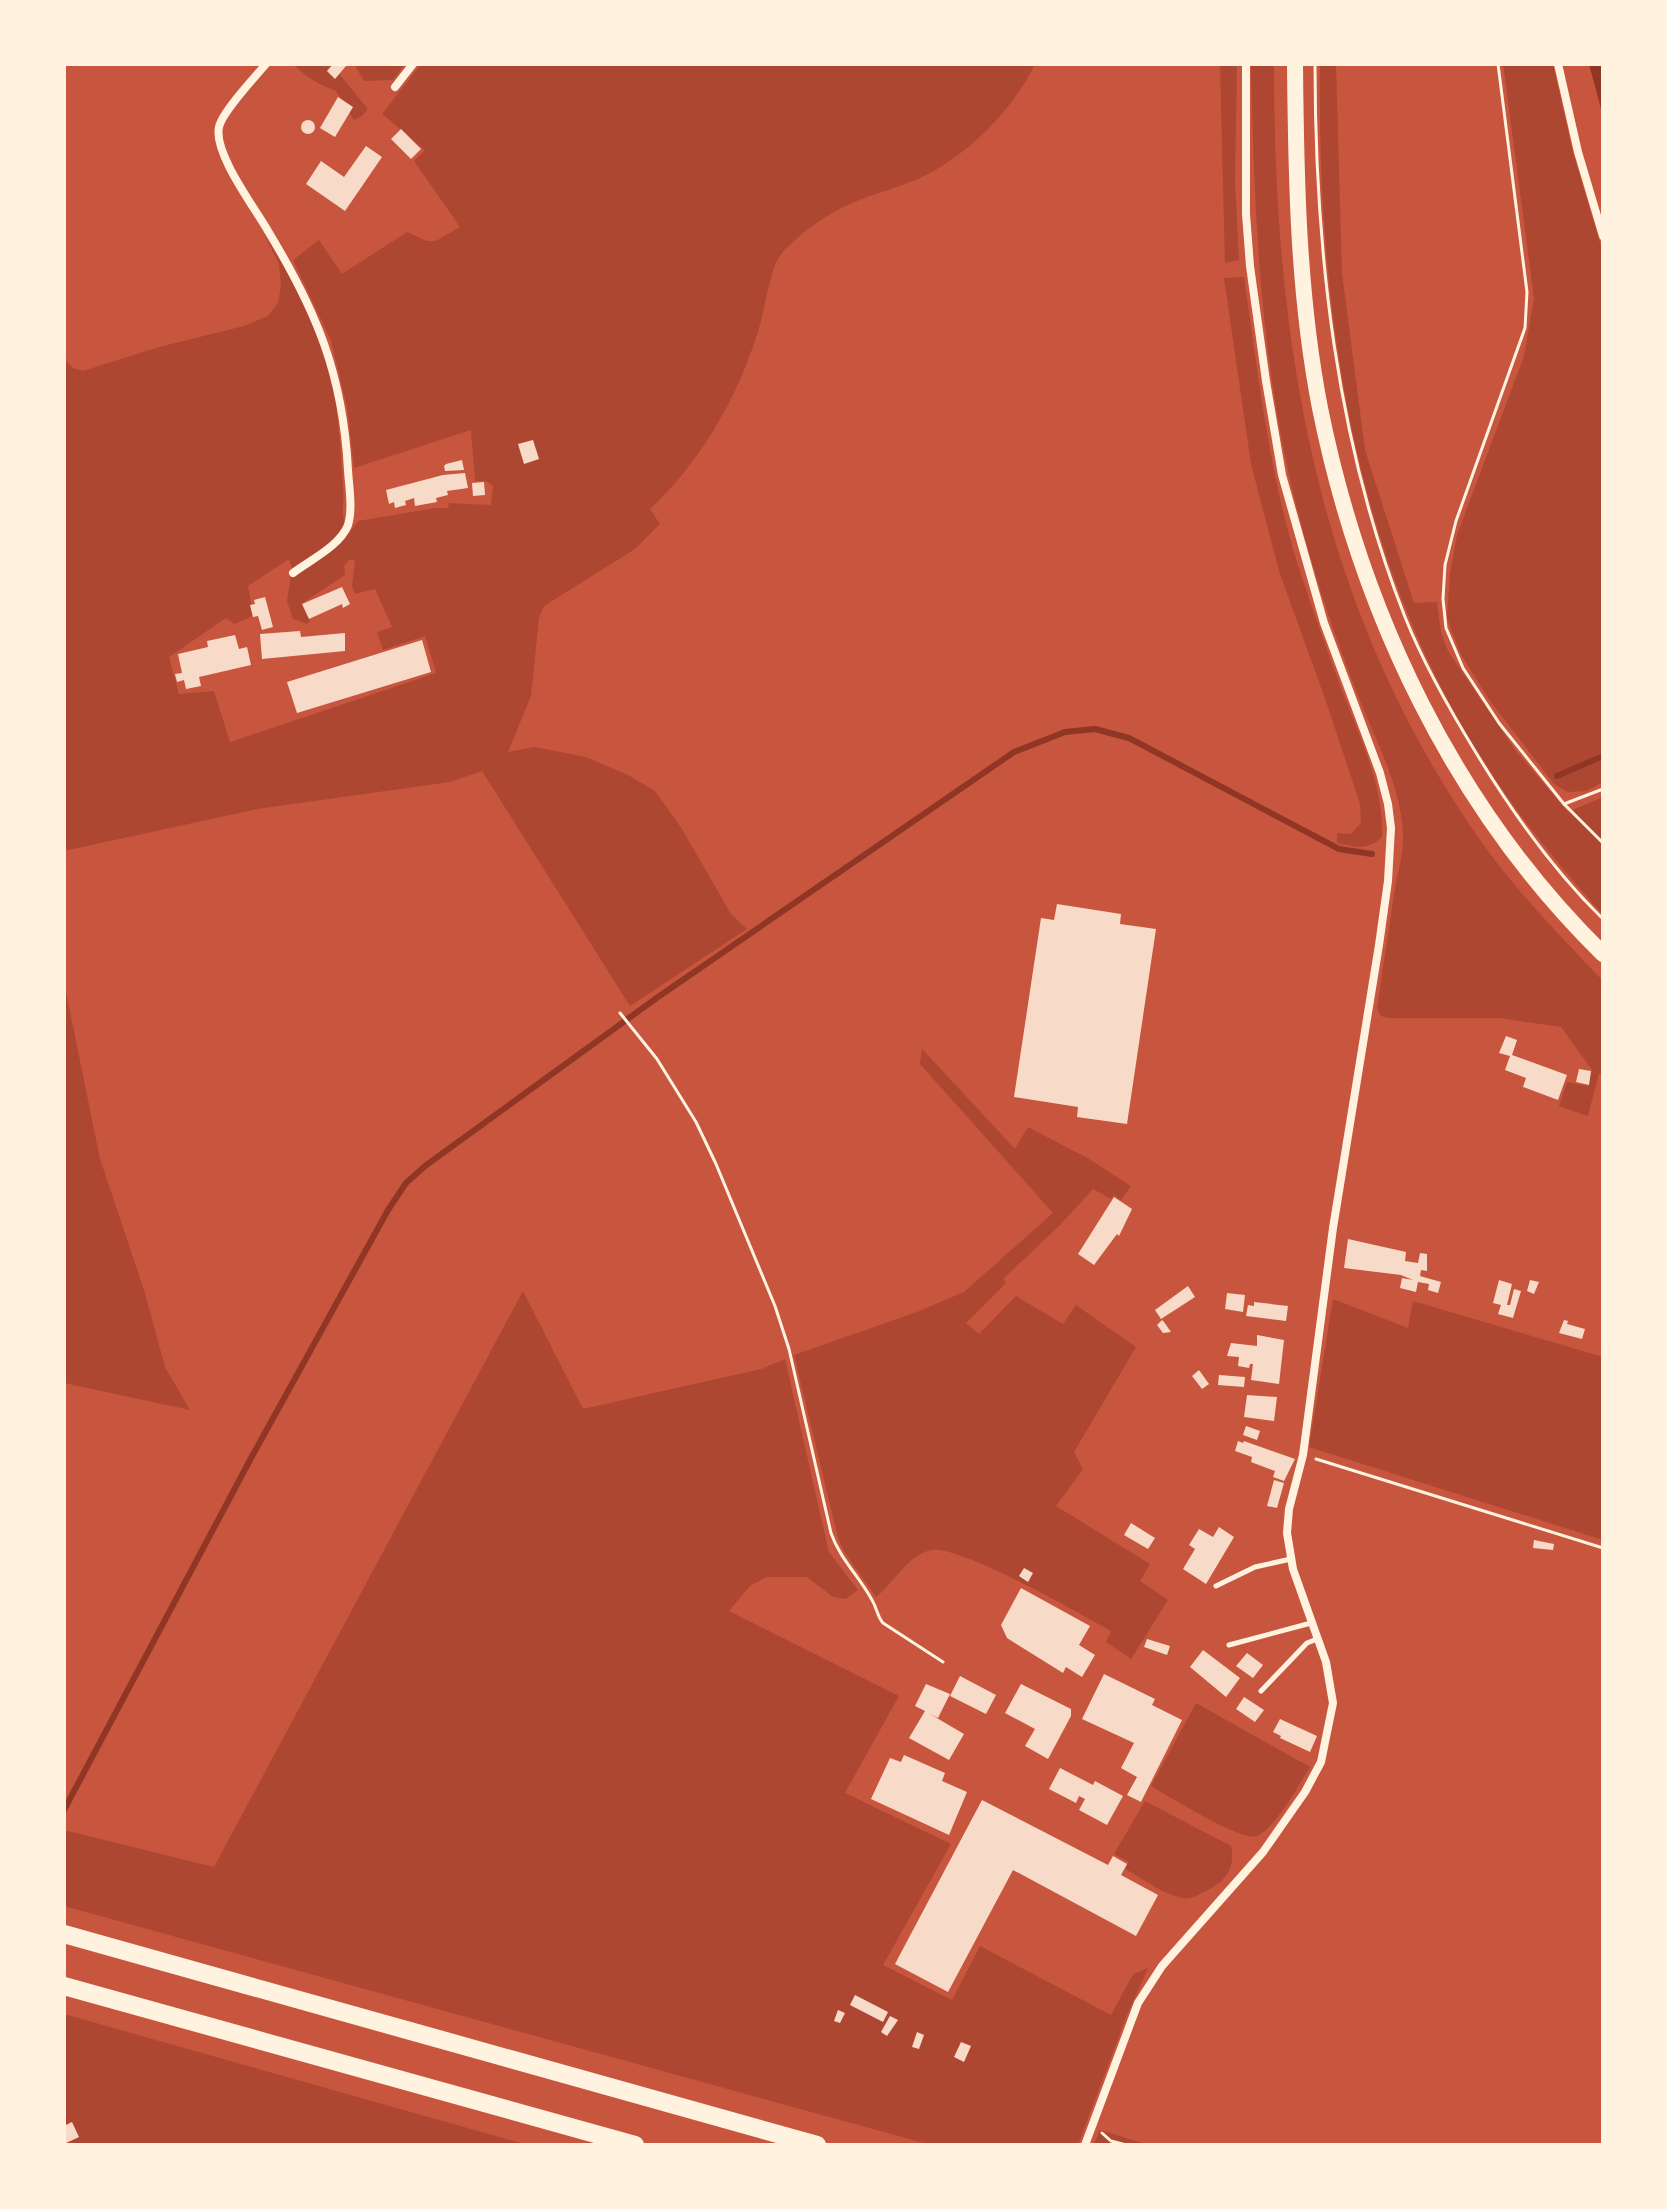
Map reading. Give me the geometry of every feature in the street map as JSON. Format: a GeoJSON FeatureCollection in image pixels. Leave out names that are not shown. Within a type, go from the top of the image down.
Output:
{"type":"FeatureCollection","features":[{"type":"Feature","properties":{"kind":"highway"},"geometry":{"type":"LineString","coordinates":[[64,1934],[817,2145]]}},
{"type":"Feature","properties":{"kind":"highway"},"geometry":{"type":"LineString","coordinates":[[64,1986],[635,2145]]}},
{"type":"Feature","properties":{"kind":"main road"},"geometry":{"type":"LineString","coordinates":[[1295,64],[1301,255],[1308,327],[1320,407],[1356,548],[1404,668],[1458,768],[1536,881],[1603,954]]}},
{"type":"Feature","properties":{"kind":"street"},"geometry":{"type":"LineString","coordinates":[[266,64],[219,127],[220,143],[228,163],[292,271],[328,349],[336,375],[347,462],[348,524],[335,543],[293,573]]}},
{"type":"Feature","properties":{"kind":"street"},"geometry":{"type":"LineString","coordinates":[[395,87],[413,64]]}},
{"type":"Feature","properties":{"kind":"street"},"geometry":{"type":"LineString","coordinates":[[1085,2145],[1096,2123],[1138,2003],[1186,1938],[1263,1852],[1305,1792],[1321,1762],[1333,1703],[1326,1662],[1291,1559],[1287,1533],[1289,1509],[1303,1455],[1333,1228],[1386,894],[1391,828],[1380,773],[1324,623],[1282,475],[1250,266],[1246,214],[1246,64]]}},
{"type":"Feature","properties":{"kind":"street"},"geometry":{"type":"LineString","coordinates":[[1558,64],[1578,152],[1603,236]]}},
{"type":"Feature","properties":{"kind":"lane"},"geometry":{"type":"LineString","coordinates":[[1216,1586],[1255,1567],[1291,1559]]}},
{"type":"Feature","properties":{"kind":"lane"},"geometry":{"type":"LineString","coordinates":[[1229,1645],[1312,1622]]}},
{"type":"Feature","properties":{"kind":"lane"},"geometry":{"type":"LineString","coordinates":[[1261,1691],[1307,1643],[1318,1639]]}},
{"type":"Feature","properties":{"kind":"path"},"geometry":{"type":"LineString","coordinates":[[1315,64],[1319,195],[1337,365],[1352,446],[1377,538],[1406,619],[1464,733],[1532,839],[1603,919]]}},
{"type":"Feature","properties":{"kind":"path"},"geometry":{"type":"LineString","coordinates":[[1498,64],[1527,292],[1525,328],[1456,521],[1445,565],[1443,599],[1446,628],[1463,668],[1499,723],[1564,804],[1603,843]]}},
{"type":"Feature","properties":{"kind":"path"},"geometry":{"type":"LineString","coordinates":[[1564,804],[1603,789]]}},
{"type":"Feature","properties":{"kind":"path"},"geometry":{"type":"LineString","coordinates":[[620,1013],[664,1069],[696,1122],[775,1306],[789,1349],[838,1553],[872,1599],[883,1623],[943,1662]]}},
{"type":"Feature","properties":{"kind":"path"},"geometry":{"type":"LineString","coordinates":[[1303,1455],[1603,1548]]}},
{"type":"Feature","properties":{"kind":"path"},"geometry":{"type":"LineString","coordinates":[[1096,2123],[1111,2141],[1126,2145]]}},
{"type":"Feature","properties":{"kind":"shaded area"},"geometry":{"type":"Polygon","coordinates":[[[294,64],[331,64],[368,109],[354,120],[336,91],[302,73],[294,64]]]}},
{"type":"Feature","properties":{"kind":"shaded area"},"geometry":{"type":"Polygon","coordinates":[[[354,64],[405,64],[393,80],[364,81],[354,64]]]}},
{"type":"Feature","properties":{"kind":"shaded area"},"geometry":{"type":"Polygon","coordinates":[[[421,64],[1035,64],[1001,114],[955,157],[920,178],[826,216],[782,253],[771,278],[751,353],[729,402],[702,449],[650,509],[660,524],[635,549],[544,606],[539,618],[531,696],[508,752],[535,747],[586,757],[628,775],[655,791],[682,829],[731,914],[747,929],[630,1006],[482,771],[450,782],[257,809],[64,851],[64,359],[73,368],[83,371],[159,347],[244,326],[268,316],[278,303],[281,285],[279,264],[264,234],[308,310],[330,371],[340,438],[343,514],[349,533],[358,521],[448,508],[449,503],[491,505],[493,486],[486,481],[475,481],[471,430],[354,468],[347,407],[331,341],[293,260],[319,240],[342,274],[407,232],[427,241],[436,241],[460,227],[414,161],[425,150],[382,114],[421,64]],[[289,559],[248,586],[253,613],[249,618],[234,624],[226,618],[169,657],[179,694],[214,691],[230,742],[436,673],[425,636],[383,650],[377,632],[392,627],[375,589],[355,594],[352,586],[355,560],[349,560],[344,566],[345,575],[304,602],[310,621],[307,624],[293,619],[287,601],[292,568],[289,559]]]}},
{"type":"Feature","properties":{"kind":"shaded area"},"geometry":{"type":"Polygon","coordinates":[[[1220,64],[1237,64],[1235,181],[1239,260],[1225,263],[1220,64]]]}},
{"type":"Feature","properties":{"kind":"shaded area"},"geometry":{"type":"Polygon","coordinates":[[[1251,64],[1274,64],[1276,168],[1283,271],[1296,371],[1316,469],[1343,565],[1379,659],[1424,751],[1480,840],[1508,877],[1603,981],[1603,1075],[1599,1073],[1588,1116],[1559,1106],[1567,1082],[1588,1086],[1592,1070],[1561,1027],[1499,1018],[1388,1018],[1381,1016],[1377,1008],[1403,848],[1401,817],[1388,767],[1352,679],[1318,582],[1285,453],[1261,287],[1251,64]]]}},
{"type":"Feature","properties":{"kind":"shaded area"},"geometry":{"type":"Polygon","coordinates":[[[1320,64],[1336,64],[1342,273],[1365,450],[1414,603],[1437,602],[1441,632],[1448,651],[1516,751],[1568,812],[1603,797],[1603,915],[1539,839],[1481,757],[1437,678],[1401,596],[1372,510],[1351,423],[1335,334],[1321,154],[1320,64]]]}},
{"type":"Feature","properties":{"kind":"shaded area"},"geometry":{"type":"Polygon","coordinates":[[[1503,64],[1553,64],[1573,153],[1603,253],[1603,782],[1586,791],[1568,792],[1554,784],[1490,701],[1460,653],[1447,618],[1457,535],[1524,356],[1534,298],[1503,64]]]}},
{"type":"Feature","properties":{"kind":"shaded area"},"geometry":{"type":"Polygon","coordinates":[[[1589,64],[1603,64],[1603,116],[1589,64]]]}},
{"type":"Feature","properties":{"kind":"shaded area"},"geometry":{"type":"Polygon","coordinates":[[[1244,277],[1265,419],[1286,524],[1318,625],[1375,781],[1382,837],[1366,846],[1337,843],[1337,833],[1351,834],[1361,823],[1360,804],[1279,571],[1251,464],[1224,278],[1244,277]]]}},
{"type":"Feature","properties":{"kind":"shaded area"},"geometry":{"type":"Polygon","coordinates":[[[64,982],[100,1159],[144,1290],[165,1367],[190,1410],[64,1383],[64,982]]]}},
{"type":"Feature","properties":{"kind":"shaded area"},"geometry":{"type":"Polygon","coordinates":[[[922,1049],[1015,1149],[1028,1127],[1089,1159],[1131,1186],[1121,1200],[1114,1195],[1111,1199],[1093,1189],[1003,1279],[1006,1283],[966,1323],[979,1334],[1016,1296],[1063,1324],[1076,1305],[1136,1347],[1074,1452],[1083,1469],[1056,1506],[1150,1564],[1140,1581],[1168,1600],[1131,1659],[1106,1642],[1111,1631],[1021,1582],[946,1551],[932,1550],[916,1557],[876,1597],[838,1538],[794,1355],[917,1312],[964,1292],[1053,1213],[920,1064],[922,1049]]]}},
{"type":"Feature","properties":{"kind":"shaded area"},"geometry":{"type":"Polygon","coordinates":[[[523,1291],[583,1409],[761,1369],[785,1359],[829,1552],[858,1590],[846,1599],[833,1597],[807,1577],[766,1577],[750,1586],[729,1611],[899,1696],[845,1793],[951,1844],[883,1965],[952,2000],[980,1946],[1111,2015],[1133,1974],[1148,1968],[1078,2145],[931,2145],[64,1906],[64,1830],[214,1867],[523,1291]]]}},
{"type":"Feature","properties":{"kind":"shaded area"},"geometry":{"type":"Polygon","coordinates":[[[1333,1299],[1408,1328],[1413,1301],[1603,1357],[1603,1540],[1309,1447],[1333,1299]]]}},
{"type":"Feature","properties":{"kind":"shaded area"},"geometry":{"type":"Polygon","coordinates":[[[1196,1703],[1310,1767],[1279,1815],[1257,1836],[1221,1825],[1151,1786],[1196,1703]]]}},
{"type":"Feature","properties":{"kind":"shaded area"},"geometry":{"type":"Polygon","coordinates":[[[1145,1801],[1231,1846],[1232,1861],[1224,1879],[1194,1897],[1185,1898],[1160,1889],[1125,1869],[1129,1862],[1114,1854],[1145,1801]]]}},
{"type":"Feature","properties":{"kind":"shaded area"},"geometry":{"type":"Polygon","coordinates":[[[64,2014],[528,2145],[64,2145],[64,2014]]]}},
{"type":"Feature","properties":{"kind":"shaded area"},"geometry":{"type":"Polygon","coordinates":[[[1100,2130],[1149,2145],[1094,2145],[1100,2130]]]}},
{"type":"Feature","properties":{"kind":"building"},"geometry":{"type":"Polygon","coordinates":[[[333,64],[346,66],[335,79],[327,71],[333,64]]]}},
{"type":"Feature","properties":{"kind":"building"},"geometry":{"type":"Polygon","coordinates":[[[338,97],[353,107],[335,137],[320,128],[338,97]]]}},
{"type":"Feature","properties":{"kind":"building"},"geometry":{"type":"Polygon","coordinates":[[[308,120],[315,127],[308,134],[301,127],[308,120]]]}},
{"type":"Feature","properties":{"kind":"building"},"geometry":{"type":"Polygon","coordinates":[[[401,129],[421,149],[411,159],[391,139],[401,129]]]}},
{"type":"Feature","properties":{"kind":"building"},"geometry":{"type":"Polygon","coordinates":[[[366,146],[382,157],[345,211],[306,184],[321,161],[344,177],[366,146]]]}},
{"type":"Feature","properties":{"kind":"building"},"geometry":{"type":"Polygon","coordinates":[[[533,440],[539,459],[524,464],[518,444],[533,440]]]}},
{"type":"Feature","properties":{"kind":"building"},"geometry":{"type":"Polygon","coordinates":[[[462,460],[464,470],[445,471],[446,464],[462,460]]]}},
{"type":"Feature","properties":{"kind":"building"},"geometry":{"type":"Polygon","coordinates":[[[465,473],[468,488],[447,491],[448,495],[436,498],[437,502],[415,506],[414,498],[405,501],[406,505],[395,508],[394,502],[389,504],[386,490],[443,475],[465,473]]]}},
{"type":"Feature","properties":{"kind":"building"},"geometry":{"type":"Polygon","coordinates":[[[484,482],[485,495],[473,496],[472,483],[484,482]]]}},
{"type":"Feature","properties":{"kind":"building"},"geometry":{"type":"Polygon","coordinates":[[[342,587],[350,604],[343,608],[342,604],[309,619],[302,604],[342,587]]]}},
{"type":"Feature","properties":{"kind":"building"},"geometry":{"type":"Polygon","coordinates":[[[265,597],[273,627],[262,630],[258,616],[253,617],[250,605],[255,604],[254,600],[265,597]]]}},
{"type":"Feature","properties":{"kind":"building"},"geometry":{"type":"Polygon","coordinates":[[[300,631],[301,637],[345,633],[345,651],[262,659],[260,634],[300,631]]]}},
{"type":"Feature","properties":{"kind":"building"},"geometry":{"type":"Polygon","coordinates":[[[235,635],[239,649],[247,647],[251,665],[199,677],[201,686],[186,689],[184,680],[177,682],[175,674],[182,673],[178,654],[208,647],[207,641],[235,635]]]}},
{"type":"Feature","properties":{"kind":"building"},"geometry":{"type":"Polygon","coordinates":[[[422,640],[431,672],[297,713],[287,682],[422,640]]]}},
{"type":"Feature","properties":{"kind":"building"},"geometry":{"type":"Polygon","coordinates":[[[1057,904],[1121,914],[1120,924],[1156,929],[1127,1124],[1077,1117],[1078,1107],[1014,1097],[1041,918],[1054,920],[1057,904]]]}},
{"type":"Feature","properties":{"kind":"building"},"geometry":{"type":"Polygon","coordinates":[[[1506,1036],[1517,1040],[1512,1055],[1567,1075],[1558,1100],[1523,1087],[1526,1078],[1505,1070],[1510,1056],[1499,1053],[1506,1036]]]}},
{"type":"Feature","properties":{"kind":"building"},"geometry":{"type":"Polygon","coordinates":[[[1579,1069],[1591,1071],[1589,1085],[1576,1082],[1579,1069]]]}},
{"type":"Feature","properties":{"kind":"building"},"geometry":{"type":"Polygon","coordinates":[[[1114,1197],[1132,1209],[1119,1236],[1117,1234],[1094,1265],[1078,1254],[1114,1197]]]}},
{"type":"Feature","properties":{"kind":"building"},"geometry":{"type":"Polygon","coordinates":[[[1348,1239],[1406,1252],[1405,1261],[1418,1263],[1420,1253],[1427,1254],[1427,1271],[1421,1270],[1420,1276],[1441,1282],[1438,1293],[1428,1290],[1429,1284],[1418,1282],[1416,1292],[1400,1288],[1402,1278],[1413,1280],[1401,1275],[1344,1268],[1348,1239]]]}},
{"type":"Feature","properties":{"kind":"building"},"geometry":{"type":"Polygon","coordinates":[[[1499,1280],[1512,1284],[1507,1305],[1510,1305],[1514,1289],[1521,1291],[1513,1318],[1498,1314],[1501,1305],[1493,1303],[1499,1280]]]}},
{"type":"Feature","properties":{"kind":"building"},"geometry":{"type":"Polygon","coordinates":[[[1530,1280],[1539,1282],[1534,1294],[1527,1291],[1530,1280]]]}},
{"type":"Feature","properties":{"kind":"building"},"geometry":{"type":"Polygon","coordinates":[[[1188,1286],[1195,1297],[1161,1319],[1155,1310],[1188,1286]]]}},
{"type":"Feature","properties":{"kind":"building"},"geometry":{"type":"Polygon","coordinates":[[[1227,1293],[1245,1295],[1243,1312],[1225,1309],[1227,1293]]]}},
{"type":"Feature","properties":{"kind":"building"},"geometry":{"type":"Polygon","coordinates":[[[1254,1302],[1288,1306],[1286,1321],[1246,1316],[1248,1305],[1254,1306],[1254,1302]]]}},
{"type":"Feature","properties":{"kind":"building"},"geometry":{"type":"Polygon","coordinates":[[[1162,1320],[1171,1332],[1163,1333],[1157,1325],[1162,1320]]]}},
{"type":"Feature","properties":{"kind":"building"},"geometry":{"type":"Polygon","coordinates":[[[1564,1320],[1568,1321],[1567,1324],[1585,1329],[1582,1339],[1559,1333],[1564,1320]]]}},
{"type":"Feature","properties":{"kind":"building"},"geometry":{"type":"Polygon","coordinates":[[[1257,1335],[1284,1340],[1279,1384],[1251,1380],[1253,1364],[1249,1368],[1238,1366],[1239,1357],[1227,1356],[1231,1343],[1257,1346],[1257,1335]]]}},
{"type":"Feature","properties":{"kind":"building"},"geometry":{"type":"Polygon","coordinates":[[[1199,1370],[1209,1384],[1202,1389],[1192,1376],[1199,1370]]]}},
{"type":"Feature","properties":{"kind":"building"},"geometry":{"type":"Polygon","coordinates":[[[1219,1375],[1245,1377],[1244,1387],[1218,1385],[1219,1375]]]}},
{"type":"Feature","properties":{"kind":"building"},"geometry":{"type":"Polygon","coordinates":[[[1247,1395],[1277,1397],[1274,1421],[1244,1417],[1247,1395]]]}},
{"type":"Feature","properties":{"kind":"building"},"geometry":{"type":"Polygon","coordinates":[[[1246,1426],[1260,1431],[1257,1440],[1243,1435],[1246,1426]]]}},
{"type":"Feature","properties":{"kind":"building"},"geometry":{"type":"Polygon","coordinates":[[[1238,1441],[1295,1459],[1284,1481],[1273,1477],[1275,1471],[1251,1462],[1252,1457],[1235,1451],[1238,1441]]]}},
{"type":"Feature","properties":{"kind":"building"},"geometry":{"type":"Polygon","coordinates":[[[1274,1480],[1284,1483],[1277,1508],[1267,1506],[1274,1480]]]}},
{"type":"Feature","properties":{"kind":"building"},"geometry":{"type":"Polygon","coordinates":[[[1131,1523],[1155,1538],[1148,1549],[1124,1535],[1131,1523]]]}},
{"type":"Feature","properties":{"kind":"building"},"geometry":{"type":"Polygon","coordinates":[[[1219,1527],[1234,1537],[1206,1584],[1183,1569],[1195,1549],[1189,1545],[1199,1529],[1213,1537],[1219,1527]]]}},
{"type":"Feature","properties":{"kind":"building"},"geometry":{"type":"Polygon","coordinates":[[[1534,1540],[1554,1544],[1553,1550],[1533,1548],[1534,1540]]]}},
{"type":"Feature","properties":{"kind":"building"},"geometry":{"type":"Polygon","coordinates":[[[1024,1568],[1033,1573],[1028,1582],[1019,1576],[1024,1568]]]}},
{"type":"Feature","properties":{"kind":"building"},"geometry":{"type":"Polygon","coordinates":[[[1021,1588],[1090,1626],[1079,1645],[1095,1655],[1082,1677],[1066,1667],[1063,1673],[1007,1638],[1001,1625],[1021,1588]]]}},
{"type":"Feature","properties":{"kind":"building"},"geometry":{"type":"Polygon","coordinates":[[[1147,1639],[1170,1646],[1167,1655],[1144,1647],[1147,1639]]]}},
{"type":"Feature","properties":{"kind":"building"},"geometry":{"type":"Polygon","coordinates":[[[1203,1650],[1240,1678],[1226,1697],[1190,1667],[1203,1650]]]}},
{"type":"Feature","properties":{"kind":"building"},"geometry":{"type":"Polygon","coordinates":[[[1247,1653],[1263,1665],[1253,1678],[1236,1666],[1247,1653]]]}},
{"type":"Feature","properties":{"kind":"building"},"geometry":{"type":"Polygon","coordinates":[[[1104,1674],[1155,1699],[1152,1705],[1182,1720],[1141,1802],[1127,1795],[1137,1777],[1121,1768],[1134,1743],[1082,1719],[1104,1674]]]}},
{"type":"Feature","properties":{"kind":"building"},"geometry":{"type":"Polygon","coordinates":[[[960,1676],[996,1695],[986,1714],[950,1696],[960,1676]]]}},
{"type":"Feature","properties":{"kind":"building"},"geometry":{"type":"Polygon","coordinates":[[[926,1684],[950,1694],[938,1718],[930,1714],[964,1734],[949,1760],[909,1738],[925,1711],[915,1706],[926,1684]]]}},
{"type":"Feature","properties":{"kind":"building"},"geometry":{"type":"Polygon","coordinates":[[[1021,1684],[1071,1709],[1071,1716],[1048,1759],[1025,1746],[1035,1729],[1005,1713],[1021,1684]]]}},
{"type":"Feature","properties":{"kind":"building"},"geometry":{"type":"Polygon","coordinates":[[[1244,1697],[1264,1710],[1255,1722],[1236,1709],[1244,1697]]]}},
{"type":"Feature","properties":{"kind":"building"},"geometry":{"type":"Polygon","coordinates":[[[1280,1719],[1317,1736],[1310,1752],[1273,1732],[1280,1719]]]}},
{"type":"Feature","properties":{"kind":"building"},"geometry":{"type":"Polygon","coordinates":[[[904,1755],[945,1773],[942,1781],[967,1792],[949,1835],[871,1799],[890,1758],[901,1762],[904,1755]]]}},
{"type":"Feature","properties":{"kind":"building"},"geometry":{"type":"Polygon","coordinates":[[[1060,1768],[1123,1796],[1107,1825],[1079,1810],[1085,1799],[1079,1796],[1076,1803],[1049,1789],[1060,1768]]]}},
{"type":"Feature","properties":{"kind":"building"},"geometry":{"type":"Polygon","coordinates":[[[982,1800],[1108,1865],[1113,1856],[1127,1864],[1121,1875],[1158,1895],[1136,1936],[1013,1870],[948,1992],[895,1964],[982,1800]]]}},
{"type":"Feature","properties":{"kind":"building"},"geometry":{"type":"Polygon","coordinates":[[[855,1995],[888,2012],[883,2022],[850,2005],[855,1995]]]}},
{"type":"Feature","properties":{"kind":"building"},"geometry":{"type":"Polygon","coordinates":[[[838,2010],[845,2013],[840,2023],[834,2021],[838,2010]]]}},
{"type":"Feature","properties":{"kind":"building"},"geometry":{"type":"Polygon","coordinates":[[[890,2016],[898,2020],[887,2036],[881,2032],[890,2016]]]}},
{"type":"Feature","properties":{"kind":"building"},"geometry":{"type":"Polygon","coordinates":[[[917,2032],[924,2035],[919,2049],[912,2047],[917,2032]]]}},
{"type":"Feature","properties":{"kind":"building"},"geometry":{"type":"Polygon","coordinates":[[[961,2042],[971,2046],[964,2062],[954,2057],[961,2042]]]}},
{"type":"Feature","properties":{"kind":"building"},"geometry":{"type":"Polygon","coordinates":[[[72,2122],[79,2137],[64,2144],[64,2126],[72,2122]]]}},
{"type":"Feature","properties":{"kind":"waterway"},"geometry":{"type":"LineString","coordinates":[[64,1810],[250,1460],[388,1210],[406,1183],[425,1166],[658,997],[1014,752],[1065,732],[1095,729],[1129,738],[1339,849],[1372,854]]}},
{"type":"Feature","properties":{"kind":"waterway"},"geometry":{"type":"LineString","coordinates":[[1557,776],[1603,756]]}}]}
